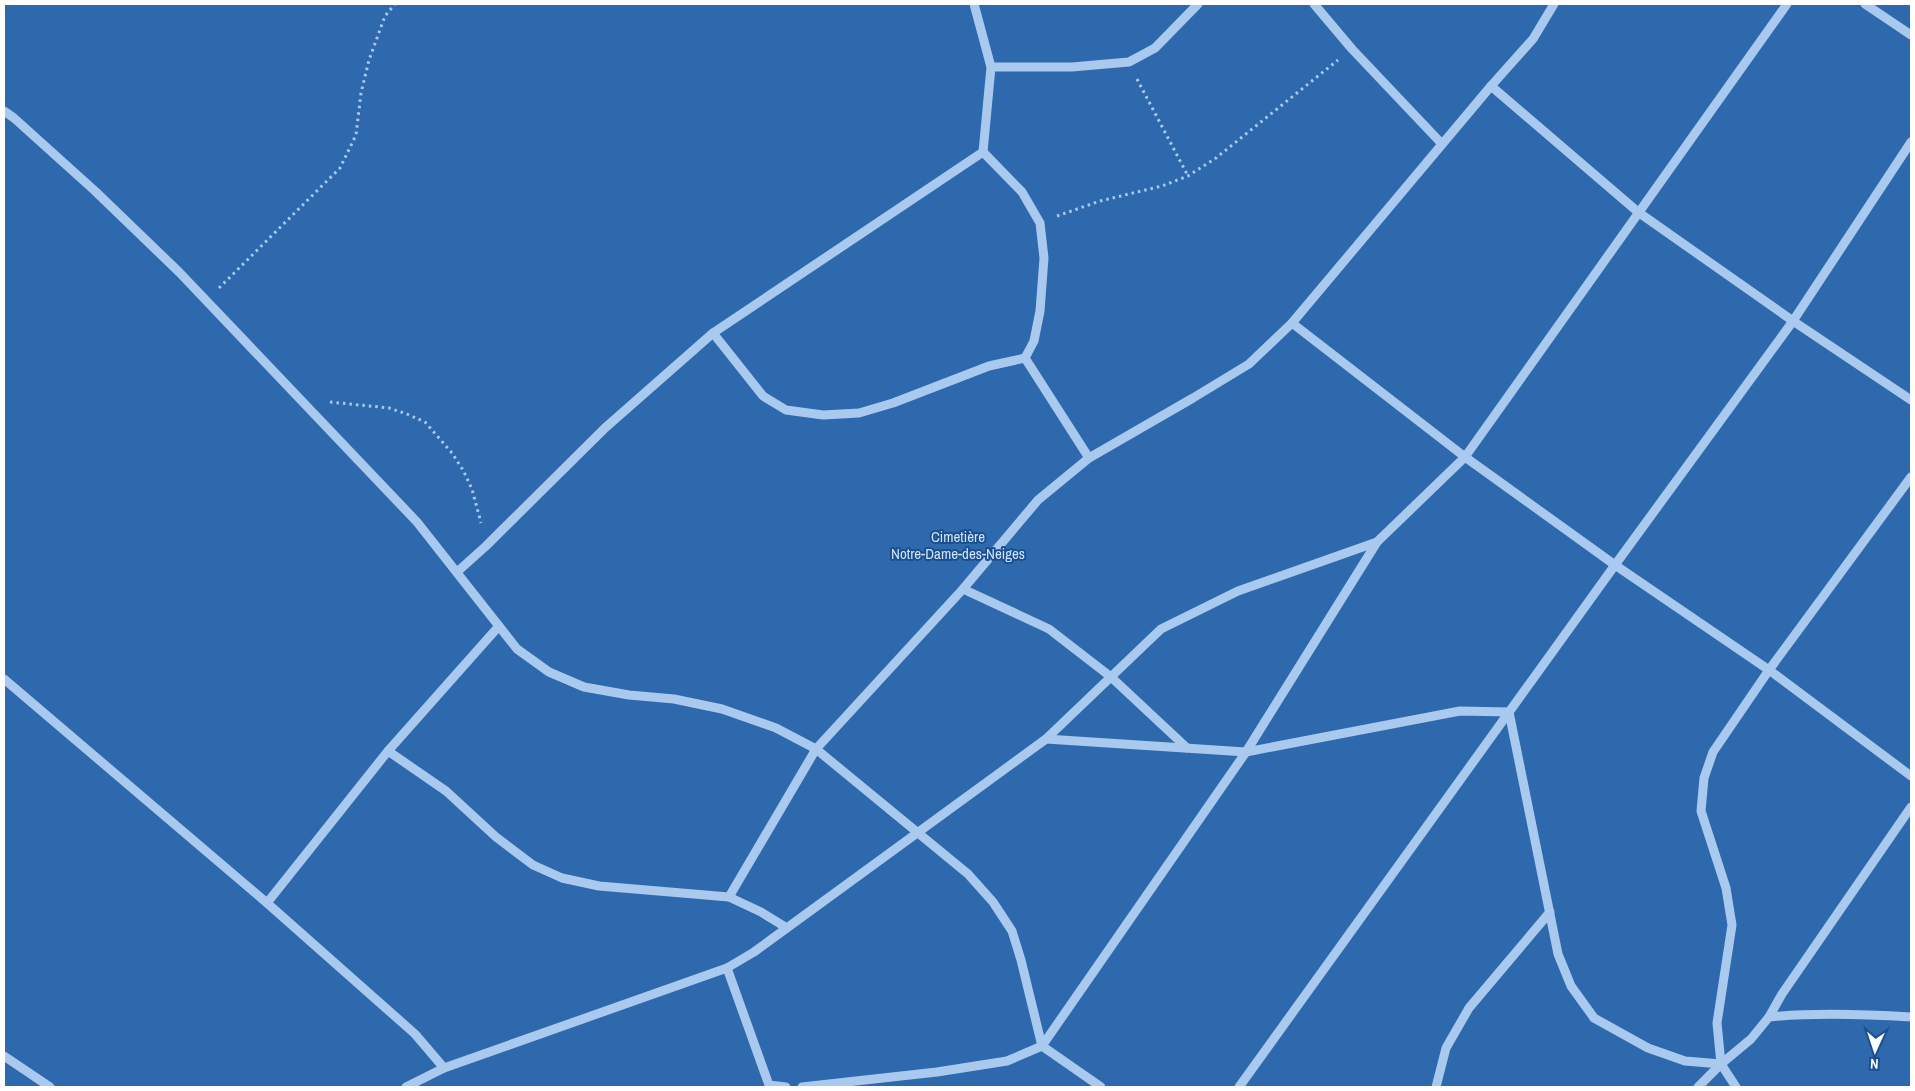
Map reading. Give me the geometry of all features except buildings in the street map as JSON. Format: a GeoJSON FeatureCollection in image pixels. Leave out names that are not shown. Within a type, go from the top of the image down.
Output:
{"type":"FeatureCollection","features":[{"type":"Feature","properties":{"kind":"lane"},"geometry":{"type":"LineString","coordinates":[[974,4],[992,67],[983,152]]}},
{"type":"Feature","properties":{"kind":"lane"},"geometry":{"type":"LineString","coordinates":[[992,67],[1072,67],[1129,62],[1155,48],[1198,4]]}},
{"type":"Feature","properties":{"kind":"lane"},"geometry":{"type":"LineString","coordinates":[[1314,4],[1352,49],[1442,144]]}},
{"type":"Feature","properties":{"kind":"lane"},"geometry":{"type":"LineString","coordinates":[[729,897],[816,749],[963,590],[1038,500],[1089,458],[1249,364],[1292,323],[1491,86],[1533,39],[1554,4]]}},
{"type":"Feature","properties":{"kind":"lane"},"geometry":{"type":"LineString","coordinates":[[802,1087],[938,1072],[1007,1061],[1042,1046],[1246,752],[1377,542],[1465,457],[1787,4]]}},
{"type":"Feature","properties":{"kind":"lane"},"geometry":{"type":"LineString","coordinates":[[1865,4],[1911,35]]}},
{"type":"Feature","properties":{"kind":"lane"},"geometry":{"type":"LineString","coordinates":[[1491,86],[1638,212],[1793,321],[1911,400]]}},
{"type":"Feature","properties":{"kind":"lane"},"geometry":{"type":"LineString","coordinates":[[4,111],[95,190],[206,300],[417,522],[518,649],[549,672],[584,687],[629,695],[674,699],[722,710],[776,728],[816,749],[968,874],[994,902],[1012,931],[1042,1046],[1101,1087]]}},
{"type":"Feature","properties":{"kind":"lane"},"geometry":{"type":"LineString","coordinates":[[1239,1087],[1614,564],[1793,321],[1911,142]]}},
{"type":"Feature","properties":{"kind":"lane"},"geometry":{"type":"LineString","coordinates":[[713,333],[763,396],[786,410],[823,415],[859,413],[989,366],[1025,358],[1034,341],[1040,311],[1044,258],[1040,222],[1022,192],[983,152]]}},
{"type":"Feature","properties":{"kind":"lane"},"geometry":{"type":"LineString","coordinates":[[457,572],[486,546],[605,428],[713,333],[983,152]]}},
{"type":"Feature","properties":{"kind":"lane"},"geometry":{"type":"LineString","coordinates":[[1292,323],[1465,457],[1614,564],[1769,670],[1911,776]]}},
{"type":"Feature","properties":{"kind":"lane"},"geometry":{"type":"LineString","coordinates":[[1025,358],[1089,458]]}},
{"type":"Feature","properties":{"kind":"lane"},"geometry":{"type":"LineString","coordinates":[[1736,1087],[1721,1064],[1717,1023],[1732,925],[1726,888],[1701,811],[1704,778],[1713,752],[1769,670],[1911,477]]}},
{"type":"Feature","properties":{"kind":"lane"},"geometry":{"type":"LineString","coordinates":[[406,1087],[444,1068],[727,968],[754,952],[1046,739],[1161,629],[1238,591],[1377,542]]}},
{"type":"Feature","properties":{"kind":"lane"},"geometry":{"type":"LineString","coordinates":[[963,590],[1049,630],[1111,677],[1187,748]]}},
{"type":"Feature","properties":{"kind":"lane"},"geometry":{"type":"LineString","coordinates":[[267,903],[388,750],[499,626]]}},
{"type":"Feature","properties":{"kind":"lane"},"geometry":{"type":"LineString","coordinates":[[4,679],[267,903],[415,1034],[444,1068]]}},
{"type":"Feature","properties":{"kind":"lane"},"geometry":{"type":"LineString","coordinates":[[1046,739],[1246,752],[1460,711],[1509,712]]}},
{"type":"Feature","properties":{"kind":"lane"},"geometry":{"type":"LineString","coordinates":[[1509,712],[1558,954],[1571,986],[1594,1018],[1648,1048],[1685,1061],[1721,1064]]}},
{"type":"Feature","properties":{"kind":"lane"},"geometry":{"type":"LineString","coordinates":[[388,750],[446,791],[496,837],[532,865],[562,878],[599,886],[729,897],[761,912],[787,928]]}},
{"type":"Feature","properties":{"kind":"lane"},"geometry":{"type":"LineString","coordinates":[[1698,1087],[1721,1064],[1751,1039],[1769,1017],[1782,994],[1911,807]]}},
{"type":"Feature","properties":{"kind":"lane"},"geometry":{"type":"LineString","coordinates":[[1436,1087],[1446,1048],[1469,1008],[1550,912]]}},
{"type":"Feature","properties":{"kind":"lane"},"geometry":{"type":"LineString","coordinates":[[727,968],[768,1086],[786,1087]]}},
{"type":"Feature","properties":{"kind":"lane"},"geometry":{"type":"LineString","coordinates":[[1769,1017],[1794,1014],[1870,1014],[1911,1017]]}},
{"type":"Feature","properties":{"kind":"lane"},"geometry":{"type":"LineString","coordinates":[[4,1056],[50,1087]]}},
{"type":"Feature","properties":{"kind":"path"},"geometry":{"type":"LineString","coordinates":[[206,300],[340,168],[356,135],[361,93],[369,60],[385,16],[395,4]]}},
{"type":"Feature","properties":{"kind":"path"},"geometry":{"type":"LineString","coordinates":[[1040,222],[1100,201],[1162,186],[1188,176],[1216,158],[1352,49]]}},
{"type":"Feature","properties":{"kind":"path"},"geometry":{"type":"LineString","coordinates":[[1129,62],[1188,176]]}},
{"type":"Feature","properties":{"kind":"path"},"geometry":{"type":"LineString","coordinates":[[311,411],[331,402],[362,404],[389,408],[425,422],[452,452],[472,489],[486,546]]}},
{"type":"Feature","properties":{"kind":"green space","name":"Cimetière Notre-Dame-des-Neiges"},"geometry":{"type":"Polygon","coordinates":[[[4,4],[1911,4],[1911,1087],[4,1087],[4,4]]]}}]}
